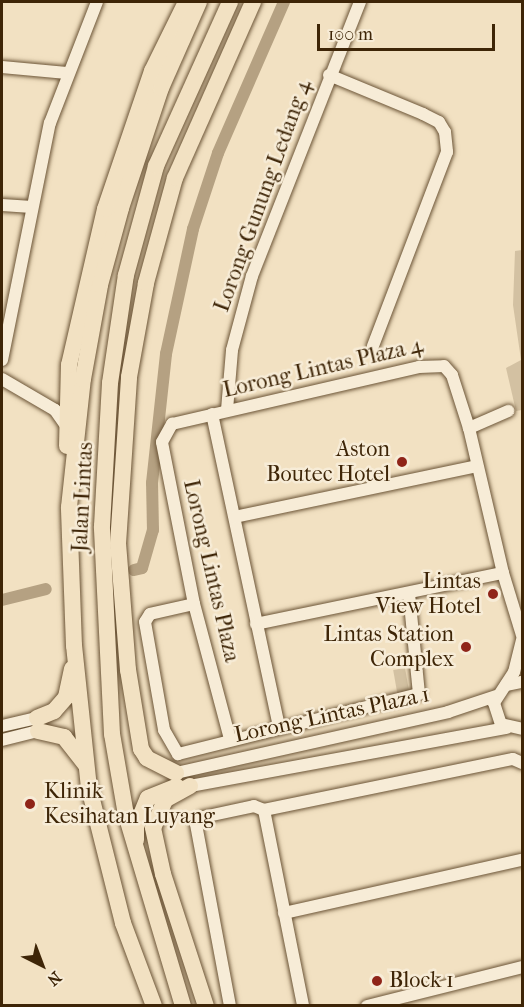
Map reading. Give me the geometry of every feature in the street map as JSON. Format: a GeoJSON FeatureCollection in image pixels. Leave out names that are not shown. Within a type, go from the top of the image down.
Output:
{"type":"FeatureCollection","features":[{"type":"Feature","properties":{"kind":"highway"},"geometry":{"type":"LineString","coordinates":[[69,507],[66,426],[69,365],[105,209],[152,71],[186,2]]}},
{"type":"Feature","properties":{"kind":"highway","name":"Jalan Lintas"},"geometry":{"type":"LineString","coordinates":[[154,1005],[145,985],[100,841],[86,765],[86,729],[74,646],[69,560],[69,507],[83,379],[100,285],[148,126],[199,2]]}},
{"type":"Feature","properties":{"kind":"highway","name":"Jalan Lintas"},"geometry":{"type":"LineString","coordinates":[[183,1005],[126,815],[112,734],[101,557],[102,526],[110,383],[126,275],[156,166],[230,2]]}},
{"type":"Feature","properties":{"kind":"highway"},"geometry":{"type":"LineString","coordinates":[[176,772],[147,758],[141,749],[128,670],[118,544],[130,369],[146,283],[175,178],[253,2]]}},
{"type":"Feature","properties":{"kind":"highway"},"geometry":{"type":"LineString","coordinates":[[108,433],[130,369]]}},
{"type":"Feature","properties":{"kind":"highway"},"geometry":{"type":"LineString","coordinates":[[104,616],[130,749],[146,769],[162,775],[176,772]]}},
{"type":"Feature","properties":{"kind":"highway"},"geometry":{"type":"LineString","coordinates":[[74,646],[66,698],[37,724],[64,737],[86,765]]}},
{"type":"Feature","properties":{"kind":"highway"},"geometry":{"type":"LineString","coordinates":[[138,857],[136,827],[148,798],[170,786],[190,786]]}},
{"type":"Feature","properties":{"kind":"highway"},"geometry":{"type":"LineString","coordinates":[[190,786],[165,800],[153,828],[163,874],[205,1003]]}},
{"type":"Feature","properties":{"kind":"highway"},"geometry":{"type":"LineString","coordinates":[[149,891],[205,1003]]}},
{"type":"Feature","properties":{"kind":"highway"},"geometry":{"type":"LineString","coordinates":[[145,985],[146,1005]]}},
{"type":"Feature","properties":{"kind":"street"},"geometry":{"type":"LineString","coordinates":[[2,360],[50,123],[67,73],[97,2]]}},
{"type":"Feature","properties":{"kind":"street","name":"Lorong Gunung Ledang 4"},"geometry":{"type":"LineString","coordinates":[[227,410],[232,350],[252,276],[329,75],[360,2]]}},
{"type":"Feature","properties":{"kind":"street"},"geometry":{"type":"LineString","coordinates":[[2,67],[67,73]]}},
{"type":"Feature","properties":{"kind":"street"},"geometry":{"type":"LineString","coordinates":[[329,75],[423,114],[439,123],[445,132],[447,152],[373,346]]}},
{"type":"Feature","properties":{"kind":"street"},"geometry":{"type":"LineString","coordinates":[[2,205],[32,207]]}},
{"type":"Feature","properties":{"kind":"street","name":"Lorong Lintas Plaza 4"},"geometry":{"type":"LineString","coordinates":[[181,422],[437,363],[452,375],[469,428],[503,573],[522,637]]}},
{"type":"Feature","properties":{"kind":"street"},"geometry":{"type":"LineString","coordinates":[[2,380],[55,410],[66,426]]}},
{"type":"Feature","properties":{"kind":"street"},"geometry":{"type":"LineString","coordinates":[[469,428],[508,411]]}},
{"type":"Feature","properties":{"kind":"street"},"geometry":{"type":"LineString","coordinates":[[194,604],[150,614],[145,622],[164,730],[178,754],[279,727],[212,414]]}},
{"type":"Feature","properties":{"kind":"street","name":"Lorong Lintas Plaza"},"geometry":{"type":"LineString","coordinates":[[181,422],[166,429],[162,442],[194,604],[230,739]]}},
{"type":"Feature","properties":{"kind":"street"},"geometry":{"type":"LineString","coordinates":[[235,518],[476,465]]}},
{"type":"Feature","properties":{"kind":"street"},"geometry":{"type":"LineString","coordinates":[[256,624],[503,573]]}},
{"type":"Feature","properties":{"kind":"street","name":"Lorong Lintas Plaza 1"},"geometry":{"type":"LineString","coordinates":[[279,727],[419,694],[408,594]]}},
{"type":"Feature","properties":{"kind":"street"},"geometry":{"type":"LineString","coordinates":[[507,728],[497,718],[496,696],[514,672],[522,637]]}},
{"type":"Feature","properties":{"kind":"street"},"geometry":{"type":"LineString","coordinates":[[506,685],[522,682]]}},
{"type":"Feature","properties":{"kind":"street","name":"Lorong Lintas Plaza 1"},"geometry":{"type":"LineString","coordinates":[[176,772],[255,752],[448,712],[496,696]]}},
{"type":"Feature","properties":{"kind":"street"},"geometry":{"type":"LineString","coordinates":[[2,726],[37,724]]}},
{"type":"Feature","properties":{"kind":"street"},"geometry":{"type":"LineString","coordinates":[[2,740],[37,724]]}},
{"type":"Feature","properties":{"kind":"street","name":"Lorong Lintas Plaza 1"},"geometry":{"type":"LineString","coordinates":[[190,786],[507,728],[522,730]]}},
{"type":"Feature","properties":{"kind":"street"},"geometry":{"type":"LineString","coordinates":[[230,1005],[196,824],[203,817],[254,806],[264,810],[513,759],[522,763]]}},
{"type":"Feature","properties":{"kind":"street"},"geometry":{"type":"LineString","coordinates":[[264,810],[303,1005]]}},
{"type":"Feature","properties":{"kind":"street"},"geometry":{"type":"LineString","coordinates":[[284,913],[522,860]]}},
{"type":"Feature","properties":{"kind":"street"},"geometry":{"type":"LineString","coordinates":[[367,1005],[522,967]]}},
{"type":"Feature","properties":{"kind":"shaded area"},"geometry":{"type":"Polygon","coordinates":[[[522,250],[522,410],[516,411],[506,368],[521,360],[513,305],[515,251],[522,250]]]}},
{"type":"Feature","properties":{"kind":"shaded area"},"geometry":{"type":"Polygon","coordinates":[[[405,668],[410,695],[398,697],[393,670],[405,668]]]}},
{"type":"Feature","properties":{"kind":"waterway"},"geometry":{"type":"LineString","coordinates":[[134,570],[142,568],[153,530],[152,483],[166,354],[193,229],[218,153],[284,2]]}},
{"type":"Feature","properties":{"kind":"waterway"},"geometry":{"type":"LineString","coordinates":[[2,600],[46,589]]}},
{"type":"Feature","properties":{"kind":"place","name":"Aston Boutec Hotel"},"geometry":{"type":"Point","coordinates":[402,462]}},
{"type":"Feature","properties":{"kind":"place","name":"Lintas View Hotel"},"geometry":{"type":"Point","coordinates":[493,594]}},
{"type":"Feature","properties":{"kind":"place","name":"Lintas Station Complex"},"geometry":{"type":"Point","coordinates":[466,647]}},
{"type":"Feature","properties":{"kind":"place","name":"Klinik Kesihatan Luyang"},"geometry":{"type":"Point","coordinates":[30,804]}},
{"type":"Feature","properties":{"kind":"place","name":"Block 1"},"geometry":{"type":"Point","coordinates":[377,981]}}]}
